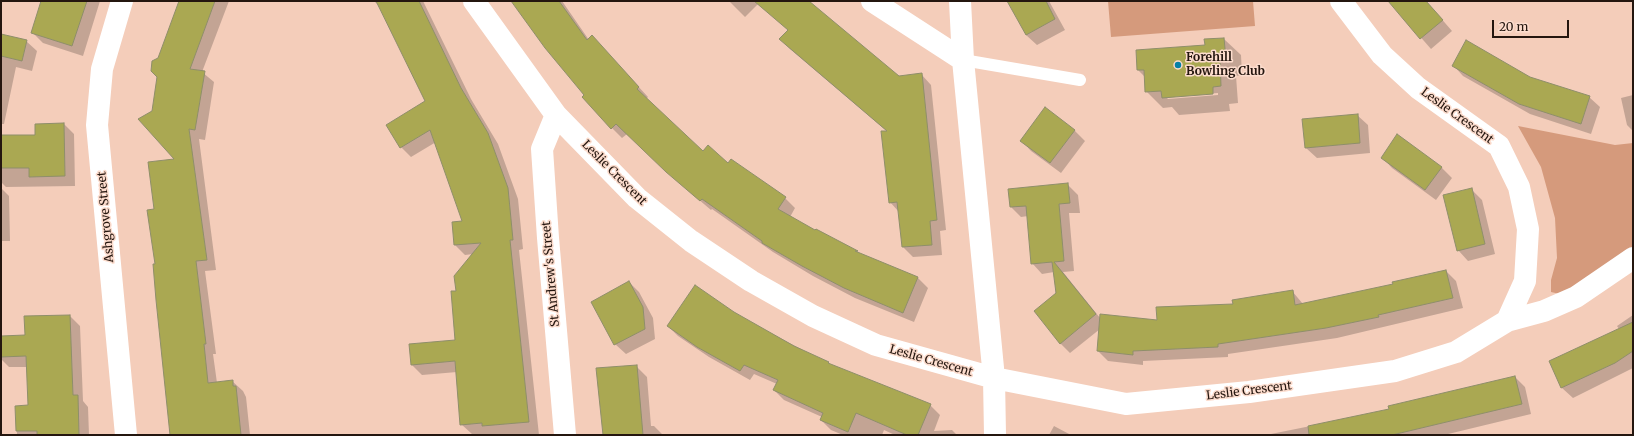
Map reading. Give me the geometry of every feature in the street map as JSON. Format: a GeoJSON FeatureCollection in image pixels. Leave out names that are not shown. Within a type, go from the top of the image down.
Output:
{"type":"FeatureCollection","features":[{"type":"Feature","properties":{"kind":"street","name":"Ashgrove Street"},"geometry":{"type":"LineString","coordinates":[[122,1],[102,69],[97,125],[126,435]]}},
{"type":"Feature","properties":{"kind":"street","name":"Leslie Crescent"},"geometry":{"type":"LineString","coordinates":[[474,1],[556,115],[637,198],[691,241],[751,281],[813,316],[876,345],[994,378],[1126,404],[1249,392],[1394,371],[1456,352],[1507,321],[1544,310],[1576,297],[1633,258]]}},
{"type":"Feature","properties":{"kind":"street"},"geometry":{"type":"LineString","coordinates":[[872,1],[963,60]]}},
{"type":"Feature","properties":{"kind":"street"},"geometry":{"type":"LineString","coordinates":[[960,1],[963,60],[994,378],[995,435]]}},
{"type":"Feature","properties":{"kind":"street","name":"Leslie Crescent"},"geometry":{"type":"LineString","coordinates":[[1341,1],[1382,55],[1418,88],[1499,146],[1519,187],[1528,229],[1526,281],[1507,321]]}},
{"type":"Feature","properties":{"kind":"street","name":"St Andrew's Street"},"geometry":{"type":"LineString","coordinates":[[556,115],[542,149],[565,435]]}},
{"type":"Feature","properties":{"kind":"lane"},"geometry":{"type":"LineString","coordinates":[[963,60],[1080,80]]}},
{"type":"Feature","properties":{"kind":"shaded area"},"geometry":{"type":"Polygon","coordinates":[[[1108,1],[1253,1],[1255,26],[1111,37],[1108,1]]]}},
{"type":"Feature","properties":{"kind":"shaded area"},"geometry":{"type":"Polygon","coordinates":[[[1518,126],[1615,145],[1633,143],[1633,249],[1618,261],[1560,294],[1551,292],[1551,280],[1557,258],[1555,218],[1541,167],[1518,126]]]}},
{"type":"Feature","properties":{"kind":"building"},"geometry":{"type":"Polygon","coordinates":[[[41,1],[87,1],[72,46],[31,33],[41,1]]]}},
{"type":"Feature","properties":{"kind":"building"},"geometry":{"type":"Polygon","coordinates":[[[179,1],[215,1],[190,69],[205,71],[195,130],[189,129],[207,260],[196,261],[206,344],[204,344],[208,383],[233,380],[233,386],[236,386],[241,435],[170,435],[156,300],[153,264],[155,264],[147,210],[154,209],[148,162],[174,159],[138,119],[152,111],[157,77],[151,71],[152,61],[158,58],[179,1]]]}},
{"type":"Feature","properties":{"kind":"building"},"geometry":{"type":"Polygon","coordinates":[[[376,1],[419,1],[461,88],[488,133],[508,188],[513,240],[510,240],[529,422],[482,426],[482,423],[460,425],[455,361],[411,365],[409,344],[455,340],[451,291],[456,291],[454,276],[481,243],[454,245],[452,222],[462,221],[430,130],[400,148],[386,125],[425,101],[376,1]]]}},
{"type":"Feature","properties":{"kind":"building"},"geometry":{"type":"Polygon","coordinates":[[[511,1],[559,1],[587,40],[592,35],[639,87],[637,89],[703,151],[708,145],[728,163],[731,159],[786,197],[778,209],[815,230],[816,229],[858,251],[855,251],[918,277],[903,313],[844,288],[802,266],[762,243],[762,241],[702,199],[700,201],[666,172],[616,124],[611,129],[582,97],[584,95],[545,48],[511,1]]]}},
{"type":"Feature","properties":{"kind":"building"},"geometry":{"type":"Polygon","coordinates":[[[754,1],[809,1],[899,76],[922,73],[937,220],[930,221],[932,245],[902,247],[897,202],[889,203],[881,131],[887,131],[779,39],[788,30],[754,1]]]}},
{"type":"Feature","properties":{"kind":"building"},"geometry":{"type":"Polygon","coordinates":[[[1007,1],[1046,1],[1055,19],[1026,35],[1007,1]]]}},
{"type":"Feature","properties":{"kind":"building"},"geometry":{"type":"Polygon","coordinates":[[[1388,1],[1426,1],[1443,20],[1420,39],[1388,1]]]}},
{"type":"Feature","properties":{"kind":"building"},"geometry":{"type":"Polygon","coordinates":[[[1,34],[27,40],[22,61],[1,56],[1,34]]]}},
{"type":"Feature","properties":{"kind":"building","name":"Forehill Bowling Club"},"geometry":{"type":"Polygon","coordinates":[[[1224,38],[1226,59],[1220,59],[1221,86],[1213,87],[1213,94],[1162,98],[1161,91],[1145,92],[1144,70],[1137,70],[1136,50],[1205,45],[1204,39],[1224,38]]]}},
{"type":"Feature","properties":{"kind":"building"},"geometry":{"type":"Polygon","coordinates":[[[1466,40],[1530,77],[1590,96],[1581,124],[1519,104],[1452,66],[1466,40]]]}},
{"type":"Feature","properties":{"kind":"building"},"geometry":{"type":"Polygon","coordinates":[[[1045,107],[1075,130],[1050,163],[1020,141],[1045,107]]]}},
{"type":"Feature","properties":{"kind":"building"},"geometry":{"type":"Polygon","coordinates":[[[1358,114],[1360,143],[1305,148],[1302,119],[1358,114]]]}},
{"type":"Feature","properties":{"kind":"building"},"geometry":{"type":"Polygon","coordinates":[[[64,123],[65,176],[29,177],[29,168],[1,168],[1,135],[35,135],[35,124],[64,123]]]}},
{"type":"Feature","properties":{"kind":"building"},"geometry":{"type":"Polygon","coordinates":[[[1397,134],[1442,167],[1425,190],[1381,158],[1397,134]]]}},
{"type":"Feature","properties":{"kind":"building"},"geometry":{"type":"Polygon","coordinates":[[[1068,183],[1070,203],[1059,204],[1064,261],[1054,262],[1096,314],[1060,344],[1034,311],[1056,293],[1052,262],[1031,264],[1026,206],[1010,207],[1008,189],[1068,183]]]}},
{"type":"Feature","properties":{"kind":"building"},"geometry":{"type":"Polygon","coordinates":[[[1472,188],[1485,244],[1457,251],[1443,195],[1472,188]]]}},
{"type":"Feature","properties":{"kind":"building"},"geometry":{"type":"Polygon","coordinates":[[[1446,270],[1453,298],[1378,315],[1379,317],[1326,328],[1218,344],[1218,347],[1133,351],[1133,355],[1097,351],[1100,314],[1157,320],[1156,307],[1233,304],[1232,300],[1293,290],[1295,305],[1393,284],[1392,282],[1446,270]]]}},
{"type":"Feature","properties":{"kind":"building"},"geometry":{"type":"Polygon","coordinates":[[[629,281],[643,307],[645,329],[614,345],[591,302],[629,281]]]}},
{"type":"Feature","properties":{"kind":"building"},"geometry":{"type":"Polygon","coordinates":[[[695,285],[734,312],[794,346],[829,362],[828,363],[931,404],[918,435],[907,435],[856,413],[848,432],[820,420],[823,413],[773,390],[778,380],[744,365],[740,371],[697,347],[667,326],[695,285]]]}},
{"type":"Feature","properties":{"kind":"building"},"geometry":{"type":"Polygon","coordinates":[[[70,315],[73,395],[78,395],[79,435],[37,435],[37,431],[16,431],[15,406],[28,405],[26,356],[1,357],[1,336],[25,335],[24,316],[70,315]]]}},
{"type":"Feature","properties":{"kind":"building"},"geometry":{"type":"Polygon","coordinates":[[[1633,322],[1633,351],[1615,363],[1561,388],[1549,361],[1633,322]]]}},
{"type":"Feature","properties":{"kind":"building"},"geometry":{"type":"Polygon","coordinates":[[[637,365],[643,435],[603,435],[596,368],[637,365]]]}},
{"type":"Feature","properties":{"kind":"building"},"geometry":{"type":"Polygon","coordinates":[[[1515,376],[1522,404],[1392,435],[1309,435],[1308,426],[1389,409],[1388,406],[1515,376]]]}},
{"type":"Feature","properties":{"kind":"place","name":"Forehill Bowling Club"},"geometry":{"type":"Point","coordinates":[1178,65]}}]}
